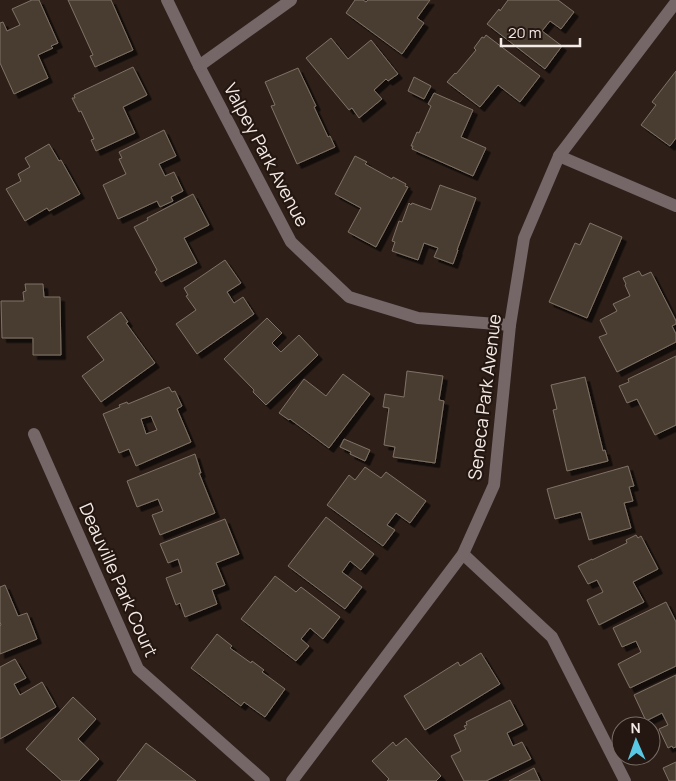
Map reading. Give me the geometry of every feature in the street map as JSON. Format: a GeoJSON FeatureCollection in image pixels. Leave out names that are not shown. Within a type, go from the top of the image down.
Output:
{"type":"FeatureCollection","features":[{"type":"Feature","properties":{"kind":"street","name":"Valpey Park Avenue"},"geometry":{"type":"LineString","coordinates":[[167,0],[199,66],[291,242],[350,297],[418,318],[510,325]]}},
{"type":"Feature","properties":{"kind":"street"},"geometry":{"type":"LineString","coordinates":[[199,66],[291,0]]}},
{"type":"Feature","properties":{"kind":"street","name":"Seneca Park Avenue"},"geometry":{"type":"LineString","coordinates":[[292,781],[462,554],[494,485],[510,325],[524,238],[559,156],[676,2]]}},
{"type":"Feature","properties":{"kind":"street"},"geometry":{"type":"LineString","coordinates":[[559,156],[676,206]]}},
{"type":"Feature","properties":{"kind":"street","name":"Deauville Park Court"},"geometry":{"type":"LineString","coordinates":[[34,434],[138,670],[264,781]]}},
{"type":"Feature","properties":{"kind":"street"},"geometry":{"type":"LineString","coordinates":[[462,554],[552,637],[625,781]]}},
{"type":"Feature","properties":{"kind":"building"},"geometry":{"type":"Polygon","coordinates":[[[32,0],[39,0],[58,43],[51,46],[53,48],[38,55],[48,78],[14,94],[0,63],[0,23],[3,22],[7,31],[20,25],[12,9],[32,0]]]}},
{"type":"Feature","properties":{"kind":"building"},"geometry":{"type":"Polygon","coordinates":[[[68,0],[111,0],[133,50],[95,67],[90,56],[93,55],[68,0]]]}},
{"type":"Feature","properties":{"kind":"building"},"geometry":{"type":"Polygon","coordinates":[[[355,0],[366,2],[368,0],[430,0],[417,18],[424,23],[402,54],[346,13],[355,0]]]}},
{"type":"Feature","properties":{"kind":"building"},"geometry":{"type":"Polygon","coordinates":[[[508,0],[558,0],[574,12],[561,29],[550,21],[542,31],[562,46],[545,69],[487,24],[508,0]]]}},
{"type":"Feature","properties":{"kind":"building"},"geometry":{"type":"Polygon","coordinates":[[[486,35],[540,76],[520,102],[498,85],[480,107],[447,82],[476,50],[474,48],[482,37],[484,38],[486,35]]]}},
{"type":"Feature","properties":{"kind":"building"},"geometry":{"type":"Polygon","coordinates":[[[331,38],[348,59],[371,40],[398,74],[388,81],[386,79],[374,90],[382,99],[359,118],[352,108],[349,110],[306,58],[331,38]]]}},
{"type":"Feature","properties":{"kind":"building"},"geometry":{"type":"Polygon","coordinates":[[[133,67],[147,95],[123,107],[135,133],[96,151],[91,140],[94,139],[81,111],[79,112],[72,98],[75,98],[74,95],[133,67]]]}},
{"type":"Feature","properties":{"kind":"building"},"geometry":{"type":"Polygon","coordinates":[[[298,68],[328,137],[330,136],[335,147],[297,164],[271,106],[275,105],[265,82],[298,68]]]}},
{"type":"Feature","properties":{"kind":"building"},"geometry":{"type":"Polygon","coordinates":[[[676,71],[676,138],[670,146],[641,125],[656,105],[652,102],[676,71]]]}},
{"type":"Feature","properties":{"kind":"building"},"geometry":{"type":"Polygon","coordinates":[[[414,77],[431,86],[424,99],[408,91],[414,77]]]}},
{"type":"Feature","properties":{"kind":"building"},"geometry":{"type":"Polygon","coordinates":[[[434,93],[473,110],[461,137],[486,148],[473,176],[412,149],[413,146],[411,146],[431,106],[428,104],[434,93]]]}},
{"type":"Feature","properties":{"kind":"building"},"geometry":{"type":"Polygon","coordinates":[[[164,130],[176,156],[159,164],[165,176],[174,172],[183,191],[171,197],[173,201],[160,207],[157,201],[118,219],[103,185],[126,174],[119,159],[122,158],[119,152],[164,130]]]}},
{"type":"Feature","properties":{"kind":"building"},"geometry":{"type":"Polygon","coordinates":[[[49,144],[59,161],[61,160],[80,194],[49,211],[47,208],[25,221],[6,189],[21,181],[18,174],[30,167],[25,158],[49,144]]]}},
{"type":"Feature","properties":{"kind":"building"},"geometry":{"type":"Polygon","coordinates":[[[355,156],[367,162],[365,164],[392,179],[393,177],[408,187],[376,247],[348,232],[361,208],[335,194],[355,156]]]}},
{"type":"Feature","properties":{"kind":"building"},"geometry":{"type":"Polygon","coordinates":[[[440,185],[476,198],[453,264],[434,257],[438,248],[424,243],[418,260],[392,251],[395,242],[392,241],[399,221],[402,222],[409,203],[431,210],[440,185]]]}},
{"type":"Feature","properties":{"kind":"building"},"geometry":{"type":"Polygon","coordinates":[[[193,194],[209,225],[184,238],[197,263],[161,282],[155,272],[157,270],[134,227],[148,220],[147,218],[193,194]]]}},
{"type":"Feature","properties":{"kind":"building"},"geometry":{"type":"Polygon","coordinates":[[[590,223],[622,237],[587,318],[549,302],[575,243],[580,245],[590,223]]]}},
{"type":"Feature","properties":{"kind":"building"},"geometry":{"type":"Polygon","coordinates":[[[225,260],[241,283],[227,292],[234,303],[243,297],[254,314],[197,354],[176,324],[196,310],[186,296],[188,295],[184,288],[225,260]]]}},
{"type":"Feature","properties":{"kind":"building"},"geometry":{"type":"Polygon","coordinates":[[[639,271],[642,276],[651,272],[676,321],[676,324],[672,326],[676,334],[676,342],[617,372],[599,337],[607,334],[600,320],[617,311],[613,304],[630,296],[623,278],[639,271]]]}},
{"type":"Feature","properties":{"kind":"building"},"geometry":{"type":"Polygon","coordinates":[[[25,284],[43,284],[44,297],[60,297],[61,355],[33,355],[33,338],[2,338],[1,301],[24,301],[23,292],[26,291],[25,284]]]}},
{"type":"Feature","properties":{"kind":"building"},"geometry":{"type":"Polygon","coordinates":[[[121,312],[128,322],[126,323],[155,363],[101,402],[82,376],[104,360],[87,337],[121,312]]]}},
{"type":"Feature","properties":{"kind":"building"},"geometry":{"type":"Polygon","coordinates":[[[267,318],[282,333],[272,343],[281,352],[299,335],[318,355],[266,405],[224,359],[267,318]]]}},
{"type":"Feature","properties":{"kind":"building"},"geometry":{"type":"Polygon","coordinates":[[[676,356],[676,425],[655,435],[637,399],[627,403],[619,386],[629,382],[628,379],[676,356]]]}},
{"type":"Feature","properties":{"kind":"building"},"geometry":{"type":"Polygon","coordinates":[[[407,371],[443,376],[439,400],[444,401],[435,463],[393,457],[395,447],[384,445],[389,408],[383,407],[385,394],[404,397],[407,371]]]}},
{"type":"Feature","properties":{"kind":"building"},"geometry":{"type":"Polygon","coordinates":[[[343,374],[370,394],[329,448],[279,413],[304,379],[326,396],[343,374]]]}},
{"type":"Feature","properties":{"kind":"building"},"geometry":{"type":"Polygon","coordinates":[[[585,377],[603,451],[605,450],[608,461],[567,471],[553,410],[557,409],[551,385],[585,377]]]}},
{"type":"Feature","properties":{"kind":"building"},"geometry":{"type":"Polygon","coordinates":[[[169,387],[172,392],[175,391],[182,406],[177,409],[191,442],[136,466],[129,449],[119,453],[103,414],[120,407],[119,405],[127,402],[128,404],[169,387]],[[151,416],[141,419],[146,434],[157,430],[151,416]]]}},
{"type":"Feature","properties":{"kind":"building"},"geometry":{"type":"Polygon","coordinates":[[[344,439],[370,450],[365,461],[340,447],[344,439]]]}},
{"type":"Feature","properties":{"kind":"building"},"geometry":{"type":"Polygon","coordinates":[[[195,454],[201,473],[199,473],[215,513],[160,535],[152,515],[163,511],[158,499],[137,507],[127,481],[195,454]]]}},
{"type":"Feature","properties":{"kind":"building"},"geometry":{"type":"Polygon","coordinates":[[[628,466],[634,486],[629,487],[633,501],[624,503],[631,528],[589,540],[581,512],[555,519],[547,489],[628,466]]]}},
{"type":"Feature","properties":{"kind":"building"},"geometry":{"type":"Polygon","coordinates":[[[365,467],[381,478],[386,472],[426,501],[410,523],[396,513],[387,525],[395,530],[383,546],[327,505],[349,475],[355,480],[365,467]]]}},
{"type":"Feature","properties":{"kind":"building"},"geometry":{"type":"Polygon","coordinates":[[[326,517],[374,554],[361,570],[350,561],[342,572],[362,587],[345,609],[288,566],[326,517]]]}},
{"type":"Feature","properties":{"kind":"building"},"geometry":{"type":"Polygon","coordinates":[[[225,519],[239,554],[216,563],[225,585],[212,590],[217,604],[185,617],[180,603],[176,605],[166,578],[182,572],[178,559],[168,563],[160,544],[225,519]]]}},
{"type":"Feature","properties":{"kind":"building"},"geometry":{"type":"Polygon","coordinates":[[[636,535],[638,538],[641,536],[658,569],[633,582],[644,602],[599,625],[587,600],[603,592],[597,580],[588,584],[578,566],[627,543],[626,540],[636,535]]]}},
{"type":"Feature","properties":{"kind":"building"},"geometry":{"type":"Polygon","coordinates":[[[275,576],[296,592],[301,587],[340,617],[323,639],[310,628],[301,639],[309,646],[296,661],[241,619],[275,576]]]}},
{"type":"Feature","properties":{"kind":"building"},"geometry":{"type":"Polygon","coordinates":[[[5,585],[18,616],[27,613],[37,639],[0,654],[0,587],[5,585]]]}},
{"type":"Feature","properties":{"kind":"building"},"geometry":{"type":"Polygon","coordinates":[[[666,602],[676,622],[676,666],[630,688],[618,664],[641,652],[636,641],[622,647],[613,628],[666,602]]]}},
{"type":"Feature","properties":{"kind":"building"},"geometry":{"type":"Polygon","coordinates":[[[217,634],[232,646],[230,648],[251,663],[252,661],[264,670],[262,672],[285,689],[265,717],[244,702],[241,706],[191,668],[217,634]]]}},
{"type":"Feature","properties":{"kind":"building"},"geometry":{"type":"Polygon","coordinates":[[[481,653],[500,684],[425,730],[404,696],[458,662],[460,666],[481,653]]]}},
{"type":"Feature","properties":{"kind":"building"},"geometry":{"type":"Polygon","coordinates":[[[15,659],[26,678],[14,684],[20,695],[42,682],[56,707],[0,739],[0,667],[15,659]]]}},
{"type":"Feature","properties":{"kind":"building"},"geometry":{"type":"Polygon","coordinates":[[[676,675],[676,747],[668,748],[661,733],[661,728],[668,725],[662,713],[656,716],[644,716],[634,695],[676,675]]]}},
{"type":"Feature","properties":{"kind":"building"},"geometry":{"type":"Polygon","coordinates":[[[73,697],[96,719],[78,739],[99,759],[79,781],[62,781],[26,749],[73,697]]]}},
{"type":"Feature","properties":{"kind":"building"},"geometry":{"type":"Polygon","coordinates":[[[510,700],[523,725],[507,733],[513,746],[522,742],[531,759],[486,781],[464,781],[451,756],[461,751],[454,735],[466,729],[464,726],[467,725],[466,722],[510,700]]]}},
{"type":"Feature","properties":{"kind":"building"},"geometry":{"type":"Polygon","coordinates":[[[406,738],[441,776],[436,781],[387,781],[389,779],[372,761],[393,742],[396,746],[406,738]]]}},
{"type":"Feature","properties":{"kind":"building"},"geometry":{"type":"Polygon","coordinates":[[[146,743],[196,781],[117,781],[146,743]]]}},
{"type":"Feature","properties":{"kind":"building"},"geometry":{"type":"Polygon","coordinates":[[[676,762],[676,781],[669,781],[663,768],[676,762]]]}},
{"type":"Feature","properties":{"kind":"building"},"geometry":{"type":"Polygon","coordinates":[[[534,768],[540,781],[509,781],[534,768]]]}}]}
